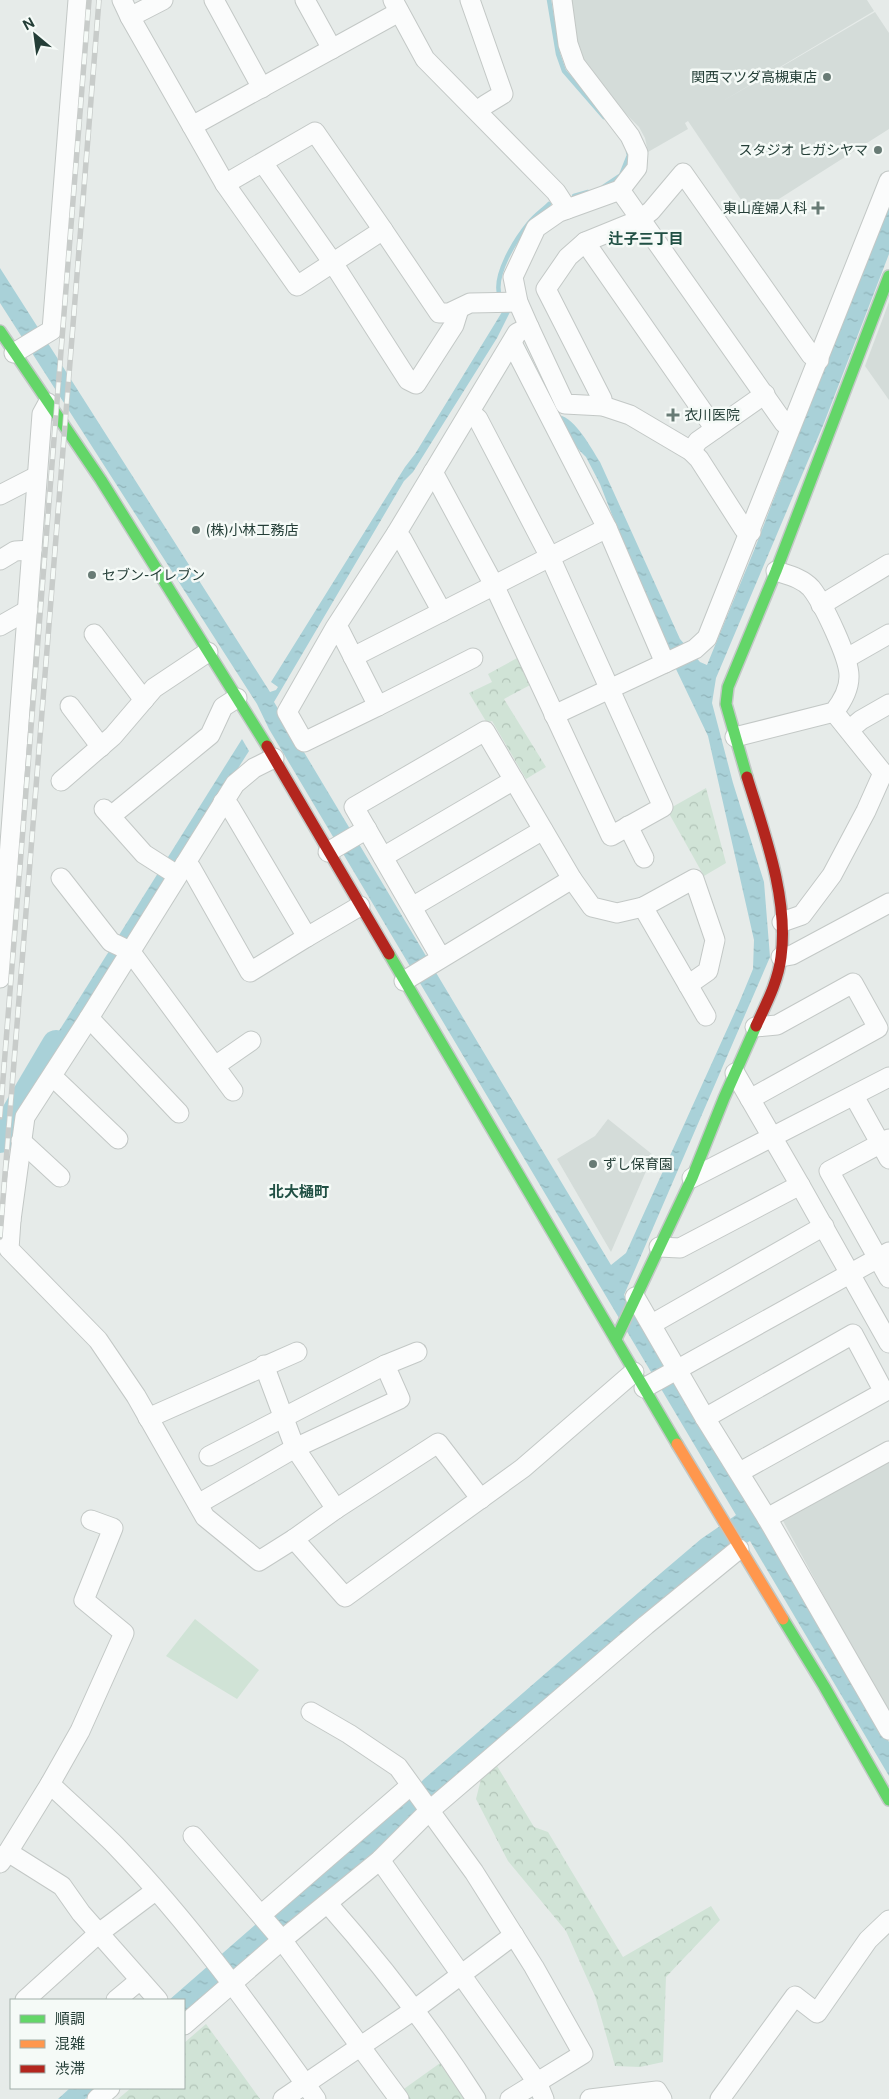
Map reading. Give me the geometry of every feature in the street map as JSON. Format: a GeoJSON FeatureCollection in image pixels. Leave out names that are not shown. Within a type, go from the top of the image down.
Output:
{"type":"FeatureCollection","features":[{"type":"Feature","properties":{"kind":"street"},"geometry":{"type":"LineString","coordinates":[[20,350],[52,330],[78,0]]}},
{"type":"Feature","properties":{"kind":"street"},"geometry":{"type":"LineString","coordinates":[[163,0],[126,8],[225,184],[298,286],[383,230]]}},
{"type":"Feature","properties":{"kind":"street"},"geometry":{"type":"LineString","coordinates":[[214,0],[262,88]]}},
{"type":"Feature","properties":{"kind":"street"},"geometry":{"type":"LineString","coordinates":[[305,0],[332,49]]}},
{"type":"Feature","properties":{"kind":"street"},"geometry":{"type":"LineString","coordinates":[[470,0],[504,94],[484,105],[478,112]]}},
{"type":"Feature","properties":{"kind":"street"},"geometry":{"type":"LineString","coordinates":[[562,0],[568,44],[575,64],[580,74],[630,136],[638,153],[636,168],[620,190],[567,209],[536,228],[513,277],[516,302],[566,404],[603,406],[630,415],[692,451],[744,528],[751,532]]}},
{"type":"Feature","properties":{"kind":"street"},"geometry":{"type":"LineString","coordinates":[[192,126],[332,49],[396,6],[425,59],[556,192],[567,209]]}},
{"type":"Feature","properties":{"kind":"street"},"geometry":{"type":"LineString","coordinates":[[225,184],[315,132],[438,313],[449,313],[470,303],[516,302]]}},
{"type":"Feature","properties":{"kind":"street"},"geometry":{"type":"LineString","coordinates":[[263,163],[333,263],[408,380],[416,384],[454,325],[459,308]]}},
{"type":"Feature","properties":{"kind":"street"},"geometry":{"type":"LineString","coordinates":[[603,406],[602,399],[546,289],[568,258],[585,242],[639,220],[651,211],[683,173],[811,355],[819,360]]}},
{"type":"Feature","properties":{"kind":"street"},"geometry":{"type":"LineString","coordinates":[[554,715],[695,649],[707,638],[751,532],[790,426],[819,360],[889,181]]}},
{"type":"Feature","properties":{"kind":"street"},"geometry":{"type":"LineString","coordinates":[[620,190],[639,220],[784,423],[790,426]]}},
{"type":"Feature","properties":{"kind":"street"},"geometry":{"type":"LineString","coordinates":[[585,242],[715,429]]}},
{"type":"Feature","properties":{"kind":"street"},"geometry":{"type":"LineString","coordinates":[[616,1339],[692,1178],[735,1073],[774,986],[781,957],[782,922],[772,857],[726,704],[728,687],[776,571],[889,276]]}},
{"type":"Feature","properties":{"kind":"street"},"geometry":{"type":"LineString","coordinates":[[473,658],[304,742],[287,712],[335,628],[396,534],[517,333],[529,327]]}},
{"type":"Feature","properties":{"kind":"street"},"geometry":{"type":"LineString","coordinates":[[0,331],[20,350],[48,403],[101,480],[332,850],[360,906],[408,978],[634,1372],[650,1385],[739,1549],[824,1686],[889,1800]]}},
{"type":"Feature","properties":{"kind":"street"},"geometry":{"type":"LineString","coordinates":[[512,343],[607,528],[667,662]]}},
{"type":"Feature","properties":{"kind":"street"},"geometry":{"type":"LineString","coordinates":[[692,451],[698,441],[765,394]]}},
{"type":"Feature","properties":{"kind":"street"},"geometry":{"type":"LineString","coordinates":[[0,978],[42,414],[48,403]]}},
{"type":"Feature","properties":{"kind":"street"},"geometry":{"type":"LineString","coordinates":[[433,472],[494,586],[611,836],[663,807],[550,557],[478,419],[470,412]]}},
{"type":"Feature","properties":{"kind":"street"},"geometry":{"type":"LineString","coordinates":[[0,495],[37,476]]}},
{"type":"Feature","properties":{"kind":"street"},"geometry":{"type":"LineString","coordinates":[[353,657],[607,528]]}},
{"type":"Feature","properties":{"kind":"street"},"geometry":{"type":"LineString","coordinates":[[396,534],[402,539],[442,612]]}},
{"type":"Feature","properties":{"kind":"street"},"geometry":{"type":"LineString","coordinates":[[0,560],[15,551],[32,550]]}},
{"type":"Feature","properties":{"kind":"street"},"geometry":{"type":"LineString","coordinates":[[820,604],[889,564]]}},
{"type":"Feature","properties":{"kind":"street"},"geometry":{"type":"LineString","coordinates":[[735,737],[834,712],[842,703],[850,678],[847,658],[810,588],[796,578],[776,571]]}},
{"type":"Feature","properties":{"kind":"street"},"geometry":{"type":"LineString","coordinates":[[0,626],[28,610]]}},
{"type":"Feature","properties":{"kind":"street"},"geometry":{"type":"LineString","coordinates":[[335,628],[340,631],[378,706]]}},
{"type":"Feature","properties":{"kind":"street"},"geometry":{"type":"LineString","coordinates":[[94,634],[144,700]]}},
{"type":"Feature","properties":{"kind":"street"},"geometry":{"type":"LineString","coordinates":[[847,658],[889,634]]}},
{"type":"Feature","properties":{"kind":"street"},"geometry":{"type":"LineString","coordinates":[[61,781],[113,736],[160,684],[208,652]]}},
{"type":"Feature","properties":{"kind":"street"},"geometry":{"type":"LineString","coordinates":[[237,698],[223,707],[210,735],[108,813],[144,854],[174,869],[191,868],[250,972],[360,906]]}},
{"type":"Feature","properties":{"kind":"street"},"geometry":{"type":"LineString","coordinates":[[848,730],[889,704]]}},
{"type":"Feature","properties":{"kind":"street"},"geometry":{"type":"LineString","coordinates":[[70,706],[101,747]]}},
{"type":"Feature","properties":{"kind":"street"},"geometry":{"type":"LineString","coordinates":[[782,922],[802,915],[832,875],[886,771],[834,712]]}},
{"type":"Feature","properties":{"kind":"street"},"geometry":{"type":"LineString","coordinates":[[437,960],[412,907],[383,857],[363,832],[354,807],[485,731],[572,878],[592,907],[618,913],[643,907],[694,880],[715,940],[708,971],[688,985]]}},
{"type":"Feature","properties":{"kind":"street"},"geometry":{"type":"LineString","coordinates":[[274,758],[254,768],[235,784],[174,869],[122,948],[89,1018],[24,1117],[6,1220],[9,1249],[98,1340],[148,1418],[205,1517],[259,1561],[438,1443],[481,1498]]}},
{"type":"Feature","properties":{"kind":"street"},"geometry":{"type":"LineString","coordinates":[[383,857],[514,780]]}},
{"type":"Feature","properties":{"kind":"street"},"geometry":{"type":"LineString","coordinates":[[223,802],[230,807],[307,937]]}},
{"type":"Feature","properties":{"kind":"street"},"geometry":{"type":"LineString","coordinates":[[628,826],[644,858]]}},
{"type":"Feature","properties":{"kind":"street"},"geometry":{"type":"LineString","coordinates":[[412,907],[543,830]]}},
{"type":"Feature","properties":{"kind":"street"},"geometry":{"type":"LineString","coordinates":[[332,850],[363,832]]}},
{"type":"Feature","properties":{"kind":"street"},"geometry":{"type":"LineString","coordinates":[[61,878],[122,948],[233,1091]]}},
{"type":"Feature","properties":{"kind":"street"},"geometry":{"type":"LineString","coordinates":[[408,978],[572,878]]}},
{"type":"Feature","properties":{"kind":"street"},"geometry":{"type":"LineString","coordinates":[[643,907],[706,1016]]}},
{"type":"Feature","properties":{"kind":"street"},"geometry":{"type":"LineString","coordinates":[[781,957],[792,955],[886,911]]}},
{"type":"Feature","properties":{"kind":"street"},"geometry":{"type":"LineString","coordinates":[[750,1099],[878,1028],[853,983],[777,1025],[755,1027]]}},
{"type":"Feature","properties":{"kind":"street"},"geometry":{"type":"LineString","coordinates":[[89,1018],[179,1113]]}},
{"type":"Feature","properties":{"kind":"street"},"geometry":{"type":"LineString","coordinates":[[215,1066],[251,1041]]}},
{"type":"Feature","properties":{"kind":"street"},"geometry":{"type":"LineString","coordinates":[[735,1073],[851,1273],[889,1344]]}},
{"type":"Feature","properties":{"kind":"street"},"geometry":{"type":"LineString","coordinates":[[52,1076],[118,1139]]}},
{"type":"Feature","properties":{"kind":"street"},"geometry":{"type":"LineString","coordinates":[[692,1178],[889,1077]]}},
{"type":"Feature","properties":{"kind":"street"},"geometry":{"type":"LineString","coordinates":[[854,1096],[886,1148],[829,1171],[884,1255],[889,1278]]}},
{"type":"Feature","properties":{"kind":"street"},"geometry":{"type":"LineString","coordinates":[[21,1141],[60,1177]]}},
{"type":"Feature","properties":{"kind":"street"},"geometry":{"type":"LineString","coordinates":[[659,1247],[680,1248],[800,1185]]}},
{"type":"Feature","properties":{"kind":"street"},"geometry":{"type":"LineString","coordinates":[[652,1324],[824,1226]]}},
{"type":"Feature","properties":{"kind":"street"},"geometry":{"type":"LineString","coordinates":[[650,1385],[884,1255]]}},
{"type":"Feature","properties":{"kind":"street"},"geometry":{"type":"LineString","coordinates":[[635,1299],[652,1324],[676,1370],[705,1418],[740,1472],[889,1730]]}},
{"type":"Feature","properties":{"kind":"street"},"geometry":{"type":"LineString","coordinates":[[705,1418],[853,1334],[884,1392],[740,1472]]}},
{"type":"Feature","properties":{"kind":"street"},"geometry":{"type":"LineString","coordinates":[[148,1418],[297,1352]]}},
{"type":"Feature","properties":{"kind":"street"},"geometry":{"type":"LineString","coordinates":[[209,1456],[385,1365],[417,1352]]}},
{"type":"Feature","properties":{"kind":"street"},"geometry":{"type":"LineString","coordinates":[[264,1365],[295,1448],[336,1509]]}},
{"type":"Feature","properties":{"kind":"street"},"geometry":{"type":"LineString","coordinates":[[198,1504],[295,1448],[400,1399],[385,1365]]}},
{"type":"Feature","properties":{"kind":"street"},"geometry":{"type":"LineString","coordinates":[[294,1539],[345,1597],[523,1468],[634,1372]]}},
{"type":"Feature","properties":{"kind":"street"},"geometry":{"type":"LineString","coordinates":[[767,1518],[889,1451]]}},
{"type":"Feature","properties":{"kind":"street"},"geometry":{"type":"LineString","coordinates":[[91,1520],[113,1528],[84,1600],[124,1633],[80,1731],[4,1858],[62,1886],[81,1913],[157,1999]]}},
{"type":"Feature","properties":{"kind":"street"},"geometry":{"type":"LineString","coordinates":[[185,2024],[282,1940],[380,1860],[429,1811],[667,1607],[739,1549]]}},
{"type":"Feature","properties":{"kind":"street"},"geometry":{"type":"LineString","coordinates":[[311,1712],[349,1734],[398,1767],[474,1872],[534,1967],[583,2054],[540,2090],[510,2099]]}},
{"type":"Feature","properties":{"kind":"street"},"geometry":{"type":"LineString","coordinates":[[50,1784],[116,1846],[155,1890],[233,1983],[311,2092]]}},
{"type":"Feature","properties":{"kind":"street"},"geometry":{"type":"LineString","coordinates":[[261,1915],[410,1786]]}},
{"type":"Feature","properties":{"kind":"street"},"geometry":{"type":"LineString","coordinates":[[193,1836],[282,1940],[399,2099]]}},
{"type":"Feature","properties":{"kind":"street"},"geometry":{"type":"LineString","coordinates":[[380,1860],[461,1972],[540,2090]]}},
{"type":"Feature","properties":{"kind":"street"},"geometry":{"type":"LineString","coordinates":[[26,1999],[99,1933],[155,1890]]}},
{"type":"Feature","properties":{"kind":"street"},"geometry":{"type":"LineString","coordinates":[[328,1904],[370,1952],[453,2063],[476,2099]]}},
{"type":"Feature","properties":{"kind":"street"},"geometry":{"type":"LineString","coordinates":[[720,2099],[794,1996],[818,2013],[868,1940],[889,1920]]}},
{"type":"Feature","properties":{"kind":"street"},"geometry":{"type":"LineString","coordinates":[[283,2099],[311,2092],[361,2045],[414,2010],[461,1972],[514,1935]]}},
{"type":"Feature","properties":{"kind":"street"},"geometry":{"type":"LineString","coordinates":[[117,1999],[140,1980]]}},
{"type":"Feature","properties":{"kind":"street"},"geometry":{"type":"LineString","coordinates":[[97,2099],[109,2089]]}},
{"type":"Feature","properties":{"kind":"street"},"geometry":{"type":"LineString","coordinates":[[591,2099],[657,2092],[662,2099]]}},
{"type":"Feature","properties":{"kind":"shaded area"},"geometry":{"type":"Polygon","coordinates":[[[569,0],[867,0],[874,11],[723,101],[875,12],[889,33],[889,129],[752,216],[688,121],[685,123],[688,129],[648,152],[645,138],[639,127],[603,91],[582,60],[575,44],[569,0]]]}},
{"type":"Feature","properties":{"kind":"shaded area"},"geometry":{"type":"Polygon","coordinates":[[[889,302],[889,400],[865,366],[889,302]]]}},
{"type":"Feature","properties":{"kind":"shaded area"},"geometry":{"type":"Polygon","coordinates":[[[608,1119],[653,1155],[611,1252],[557,1159],[595,1136],[608,1119]]]}},
{"type":"Feature","properties":{"kind":"shaded area"},"geometry":{"type":"Polygon","coordinates":[[[889,1461],[889,1716],[782,1519],[889,1461]]]}},
{"type":"Feature","properties":{"kind":"green space"},"geometry":{"type":"Polygon","coordinates":[[[519,657],[532,684],[504,699],[546,767],[526,779],[492,721],[487,723],[469,693],[492,682],[488,674],[519,657]]]}},
{"type":"Feature","properties":{"kind":"green space"},"geometry":{"type":"Polygon","coordinates":[[[706,788],[726,863],[704,876],[667,810],[706,788]]]}},
{"type":"Feature","properties":{"kind":"green space"},"geometry":{"type":"Polygon","coordinates":[[[195,1619],[259,1670],[237,1699],[166,1656],[195,1619]]]}},
{"type":"Feature","properties":{"kind":"green space"},"geometry":{"type":"Polygon","coordinates":[[[497,1766],[534,1827],[548,1832],[623,1957],[711,1906],[720,1920],[666,1977],[663,2062],[640,2067],[615,2066],[595,1996],[566,1931],[508,1861],[476,1799],[481,1779],[497,1766]]]}},
{"type":"Feature","properties":{"kind":"green space"},"geometry":{"type":"Polygon","coordinates":[[[206,2024],[260,2099],[118,2099],[130,2089],[185,2089],[185,2042],[206,2024]]]}},
{"type":"Feature","properties":{"kind":"green space"},"geometry":{"type":"Polygon","coordinates":[[[443,2061],[469,2099],[406,2099],[401,2091],[443,2061]]]}},
{"type":"Feature","properties":{"kind":"water"},"geometry":{"type":"Polygon","coordinates":[[[889,198],[889,254],[824,423],[716,678],[712,703],[733,783],[764,882],[770,957],[624,1295],[889,1742],[889,1776],[750,1541],[726,1554],[185,2013],[185,1999],[170,1999],[255,1925],[292,1899],[406,1798],[424,1779],[661,1573],[701,1539],[736,1515],[269,729],[257,704],[0,303],[0,268],[270,692],[278,687],[271,682],[502,312],[510,312],[497,338],[413,472],[404,481],[274,702],[611,1265],[626,1253],[739,1003],[753,969],[754,940],[708,736],[654,623],[600,484],[586,457],[575,446],[559,415],[577,428],[600,462],[680,639],[700,662],[707,665],[755,548],[889,198]]]}},
{"type":"Feature","properties":{"kind":"water"},"geometry":{"type":"Polygon","coordinates":[[[242,739],[249,751],[42,1078],[32,1074],[242,739]]]}},
{"type":"Feature","properties":{"kind":"water"},"geometry":{"type":"Polygon","coordinates":[[[69,2089],[97,2089],[85,2099],[58,2099],[69,2089]]]}},
{"type":"Feature","properties":{"kind":"waterway"},"geometry":{"type":"LineString","coordinates":[[549,0],[558,54],[564,71],[604,117]]}},
{"type":"Feature","properties":{"kind":"waterway"},"geometry":{"type":"LineString","coordinates":[[603,187],[621,175],[629,155],[628,152]]}},
{"type":"Feature","properties":{"kind":"waterway"},"geometry":{"type":"LineString","coordinates":[[574,196],[588,192]]}},
{"type":"Feature","properties":{"kind":"waterway"},"geometry":{"type":"LineString","coordinates":[[500,297],[499,279],[512,248],[531,220],[549,204]]}},
{"type":"Feature","properties":{"kind":"waterway"},"geometry":{"type":"LineString","coordinates":[[0,1139],[56,1044]]}},
{"type":"Feature","properties":{"kind":"railway"},"geometry":{"type":"LineString","coordinates":[[0,1117],[89,0]]}},
{"type":"Feature","properties":{"kind":"railway"},"geometry":{"type":"LineString","coordinates":[[0,1237],[99,0]]}},
{"type":"Feature","properties":{"kind":"traffic: fast"},"geometry":{"type":"LineString","coordinates":[[747,777],[726,704],[728,687],[776,571],[889,276]]}},
{"type":"Feature","properties":{"kind":"traffic: fast"},"geometry":{"type":"LineString","coordinates":[[0,331],[101,480],[267,746]]}},
{"type":"Feature","properties":{"kind":"traffic: fast"},"geometry":{"type":"LineString","coordinates":[[389,954],[677,1444]]}},
{"type":"Feature","properties":{"kind":"traffic: fast"},"geometry":{"type":"LineString","coordinates":[[616,1339],[692,1178],[724,1098],[756,1026]]}},
{"type":"Feature","properties":{"kind":"traffic: fast"},"geometry":{"type":"LineString","coordinates":[[783,1619],[824,1686],[889,1800]]}},
{"type":"Feature","properties":{"kind":"traffic: slow"},"geometry":{"type":"LineString","coordinates":[[677,1444],[783,1619]]}},
{"type":"Feature","properties":{"kind":"traffic: jam"},"geometry":{"type":"LineString","coordinates":[[267,746],[389,954]]}},
{"type":"Feature","properties":{"kind":"traffic: jam"},"geometry":{"type":"LineString","coordinates":[[747,777],[773,866],[778,889],[783,935],[777,975],[756,1026]]}},
{"type":"Feature","properties":{"kind":"place","name":"関西マツダ高槻東店"},"geometry":{"type":"Point","coordinates":[827,77]}},
{"type":"Feature","properties":{"kind":"place","name":"スタジオ ヒガシヤマ"},"geometry":{"type":"Point","coordinates":[878,150]}},
{"type":"Feature","properties":{"kind":"place","name":"東山産婦人科"},"geometry":{"type":"Point","coordinates":[818,208]}},
{"type":"Feature","properties":{"kind":"place","name":"衣川医院"},"geometry":{"type":"Point","coordinates":[673,415]}},
{"type":"Feature","properties":{"kind":"place","name":"(株)小林工務店"},"geometry":{"type":"Point","coordinates":[196,530]}},
{"type":"Feature","properties":{"kind":"place","name":"セブン-イレブン"},"geometry":{"type":"Point","coordinates":[92,575]}},
{"type":"Feature","properties":{"kind":"place","name":"ずし保育園"},"geometry":{"type":"Point","coordinates":[593,1164]}},
{"type":"Feature","properties":{"kind":"district","name":"辻子三丁目"},"geometry":{"type":"Point","coordinates":[646,239]}},
{"type":"Feature","properties":{"kind":"district","name":"北大樋町"},"geometry":{"type":"Point","coordinates":[299,1192]}}]}
